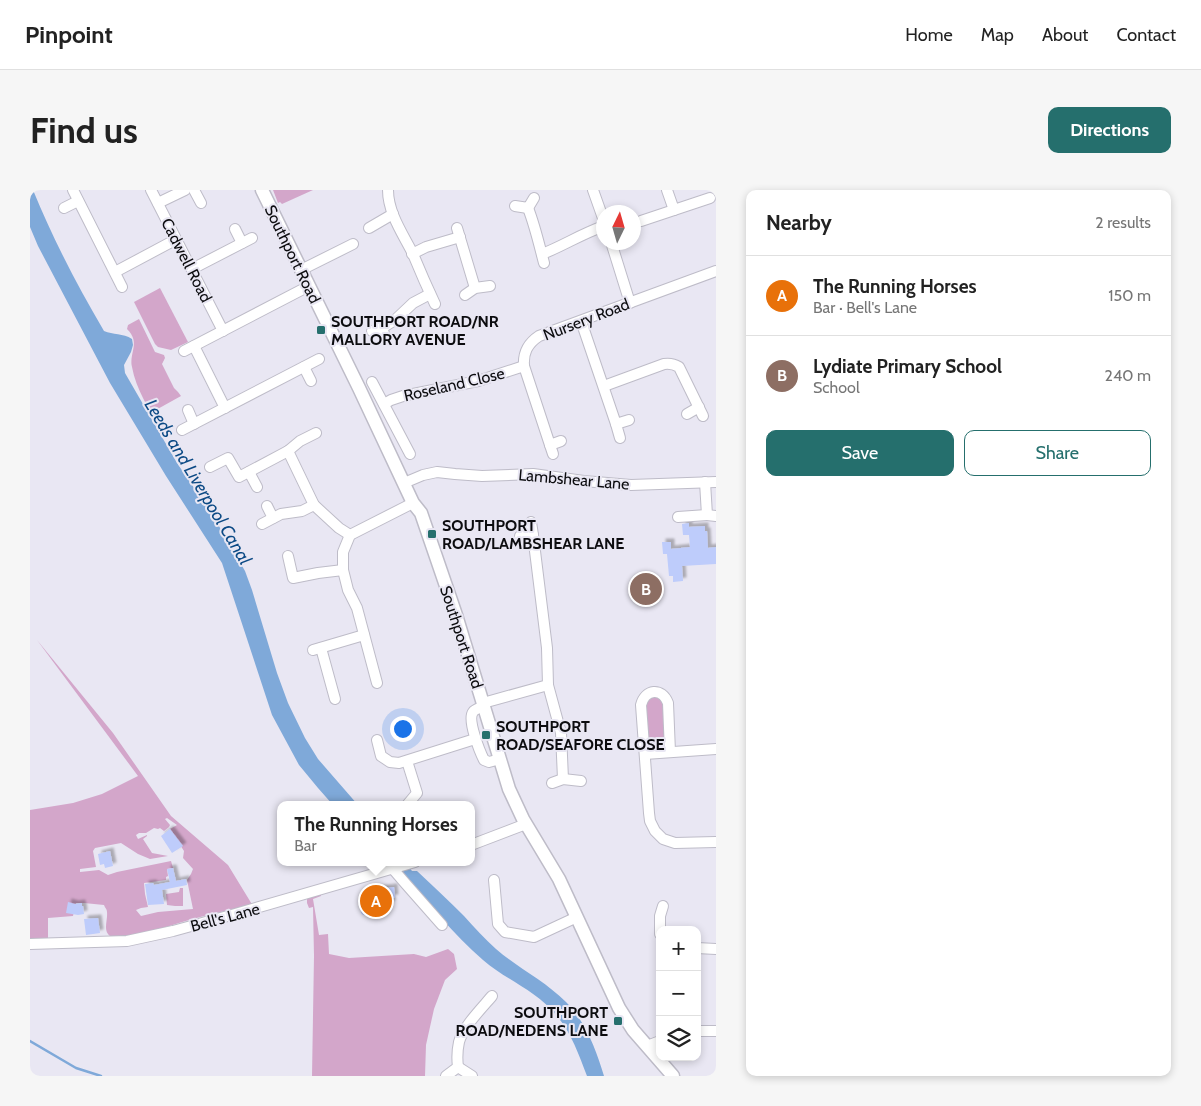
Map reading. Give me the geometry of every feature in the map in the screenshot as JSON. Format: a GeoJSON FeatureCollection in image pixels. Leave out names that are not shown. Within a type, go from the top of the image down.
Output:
{"type":"FeatureCollection","features":[{"type":"Feature","properties":{"kind":"main road","name":"Southport Road"},"geometry":{"type":"LineString","coordinates":[[262,190],[413,503],[421,513],[456,615],[509,790],[526,824],[558,879],[619,1008],[633,1030],[673,1076]]}},
{"type":"Feature","properties":{"kind":"street"},"geometry":{"type":"LineString","coordinates":[[73,190],[122,287]]}},
{"type":"Feature","properties":{"kind":"street","name":"Cadwell Road"},"geometry":{"type":"LineString","coordinates":[[151,190],[223,331]]}},
{"type":"Feature","properties":{"kind":"street"},"geometry":{"type":"LineString","coordinates":[[158,203],[185,190]]}},
{"type":"Feature","properties":{"kind":"street"},"geometry":{"type":"LineString","coordinates":[[194,190],[200,203]]}},
{"type":"Feature","properties":{"kind":"street"},"geometry":{"type":"LineString","coordinates":[[386,339],[377,330],[395,320],[413,303],[433,299],[392,214],[388,190]]}},
{"type":"Feature","properties":{"kind":"street"},"geometry":{"type":"LineString","coordinates":[[593,190],[598,205]]}},
{"type":"Feature","properties":{"kind":"street"},"geometry":{"type":"LineString","coordinates":[[667,190],[674,210]]}},
{"type":"Feature","properties":{"kind":"street"},"geometry":{"type":"LineString","coordinates":[[641,221],[674,210],[711,194]]}},
{"type":"Feature","properties":{"kind":"street"},"geometry":{"type":"LineString","coordinates":[[528,208],[534,198]]}},
{"type":"Feature","properties":{"kind":"street"},"geometry":{"type":"LineString","coordinates":[[64,208],[78,201]]}},
{"type":"Feature","properties":{"kind":"street"},"geometry":{"type":"LineString","coordinates":[[515,206],[528,208]]}},
{"type":"Feature","properties":{"kind":"street"},"geometry":{"type":"LineString","coordinates":[[528,208],[535,225],[543,258],[553,249],[596,229]]}},
{"type":"Feature","properties":{"kind":"street"},"geometry":{"type":"LineString","coordinates":[[369,228],[392,214]]}},
{"type":"Feature","properties":{"kind":"street"},"geometry":{"type":"LineString","coordinates":[[235,229],[242,243]]}},
{"type":"Feature","properties":{"kind":"street"},"geometry":{"type":"LineString","coordinates":[[412,254],[458,232],[475,288]]}},
{"type":"Feature","properties":{"kind":"street"},"geometry":{"type":"LineString","coordinates":[[192,269],[252,238]]}},
{"type":"Feature","properties":{"kind":"street"},"geometry":{"type":"LineString","coordinates":[[115,272],[175,240]]}},
{"type":"Feature","properties":{"kind":"street"},"geometry":{"type":"LineString","coordinates":[[301,270],[353,244]]}},
{"type":"Feature","properties":{"kind":"street"},"geometry":{"type":"LineString","coordinates":[[613,250],[630,303]]}},
{"type":"Feature","properties":{"kind":"street","name":"Nursery Road"},"geometry":{"type":"LineString","coordinates":[[524,366],[525,352],[528,345],[539,336],[716,271]]}},
{"type":"Feature","properties":{"kind":"street"},"geometry":{"type":"LineString","coordinates":[[184,351],[309,286]]}},
{"type":"Feature","properties":{"kind":"street"},"geometry":{"type":"LineString","coordinates":[[465,295],[475,288],[490,286]]}},
{"type":"Feature","properties":{"kind":"street"},"geometry":{"type":"LineString","coordinates":[[581,321],[620,438]]}},
{"type":"Feature","properties":{"kind":"street"},"geometry":{"type":"LineString","coordinates":[[194,346],[225,408]]}},
{"type":"Feature","properties":{"kind":"street"},"geometry":{"type":"LineString","coordinates":[[182,430],[319,359]]}},
{"type":"Feature","properties":{"kind":"street"},"geometry":{"type":"LineString","coordinates":[[604,386],[664,364],[674,364],[679,367],[701,411],[687,414]]}},
{"type":"Feature","properties":{"kind":"street"},"geometry":{"type":"LineString","coordinates":[[524,366],[551,449],[561,441]]}},
{"type":"Feature","properties":{"kind":"street","name":"Roseland Close"},"geometry":{"type":"LineString","coordinates":[[384,404],[403,396],[478,381],[524,366]]}},
{"type":"Feature","properties":{"kind":"street"},"geometry":{"type":"LineString","coordinates":[[304,367],[311,381]]}},
{"type":"Feature","properties":{"kind":"street"},"geometry":{"type":"LineString","coordinates":[[372,382],[410,454]]}},
{"type":"Feature","properties":{"kind":"street"},"geometry":{"type":"LineString","coordinates":[[188,410],[194,424]]}},
{"type":"Feature","properties":{"kind":"street"},"geometry":{"type":"LineString","coordinates":[[616,424],[629,420]]}},
{"type":"Feature","properties":{"kind":"street"},"geometry":{"type":"LineString","coordinates":[[210,468],[228,458],[239,477],[288,451],[300,440],[316,433]]}},
{"type":"Feature","properties":{"kind":"street"},"geometry":{"type":"LineString","coordinates":[[288,451],[314,505],[339,528],[350,535]]}},
{"type":"Feature","properties":{"kind":"street"},"geometry":{"type":"LineString","coordinates":[[249,472],[257,488]]}},
{"type":"Feature","properties":{"kind":"street","name":"Lambshear Lane"},"geometry":{"type":"LineString","coordinates":[[404,483],[423,475],[437,472],[470,475],[533,474],[631,485],[716,482]]}},
{"type":"Feature","properties":{"kind":"street"},"geometry":{"type":"LineString","coordinates":[[678,516],[711,515],[705,482]]}},
{"type":"Feature","properties":{"kind":"street"},"geometry":{"type":"LineString","coordinates":[[377,683],[357,608],[348,590],[343,570],[343,552],[350,535],[413,503]]}},
{"type":"Feature","properties":{"kind":"street"},"geometry":{"type":"LineString","coordinates":[[262,524],[281,514],[302,510],[314,505]]}},
{"type":"Feature","properties":{"kind":"street"},"geometry":{"type":"LineString","coordinates":[[267,506],[273,518]]}},
{"type":"Feature","properties":{"kind":"street"},"geometry":{"type":"LineString","coordinates":[[531,522],[548,648],[548,685],[561,734],[563,779]]}},
{"type":"Feature","properties":{"kind":"street"},"geometry":{"type":"LineString","coordinates":[[520,536],[532,535]]}},
{"type":"Feature","properties":{"kind":"street"},"geometry":{"type":"LineString","coordinates":[[288,556],[294,578],[343,570]]}},
{"type":"Feature","properties":{"kind":"street"},"geometry":{"type":"LineString","coordinates":[[335,699],[317,649],[364,635]]}},
{"type":"Feature","properties":{"kind":"street"},"geometry":{"type":"LineString","coordinates":[[500,759],[489,762],[484,760],[475,738],[471,719],[473,710],[483,705],[548,685]]}},
{"type":"Feature","properties":{"kind":"street"},"geometry":{"type":"LineString","coordinates":[[670,752],[668,703],[661,694],[654,692],[646,695],[641,705],[650,821],[655,831],[663,839],[675,843],[716,842]]}},
{"type":"Feature","properties":{"kind":"street"},"geometry":{"type":"LineString","coordinates":[[377,740],[381,756],[390,762],[399,763],[475,738]]}},
{"type":"Feature","properties":{"kind":"street"},"geometry":{"type":"LineString","coordinates":[[645,754],[716,749]]}},
{"type":"Feature","properties":{"kind":"street"},"geometry":{"type":"LineString","coordinates":[[407,761],[417,793],[410,801]]}},
{"type":"Feature","properties":{"kind":"street"},"geometry":{"type":"LineString","coordinates":[[552,783],[563,779],[580,781]]}},
{"type":"Feature","properties":{"kind":"street"},"geometry":{"type":"LineString","coordinates":[[475,843],[526,824]]}},
{"type":"Feature","properties":{"kind":"street","name":"Bell's Lane"},"geometry":{"type":"LineString","coordinates":[[30,944],[127,941],[173,931],[402,866]]}},
{"type":"Feature","properties":{"kind":"street"},"geometry":{"type":"LineString","coordinates":[[396,868],[442,925]]}},
{"type":"Feature","properties":{"kind":"street"},"geometry":{"type":"LineString","coordinates":[[494,880],[498,924],[505,932],[534,938],[577,917]]}},
{"type":"Feature","properties":{"kind":"street"},"geometry":{"type":"LineString","coordinates":[[660,926],[663,906]]}},
{"type":"Feature","properties":{"kind":"street"},"geometry":{"type":"LineString","coordinates":[[701,948],[716,949]]}},
{"type":"Feature","properties":{"kind":"street"},"geometry":{"type":"LineString","coordinates":[[458,1067],[457,1052],[459,1040],[464,1030],[492,996]]}},
{"type":"Feature","properties":{"kind":"street"},"geometry":{"type":"LineString","coordinates":[[701,1032],[716,1030]]}},
{"type":"Feature","properties":{"kind":"street"},"geometry":{"type":"LineString","coordinates":[[646,1046],[656,1042]]}},
{"type":"Feature","properties":{"kind":"street"},"geometry":{"type":"LineString","coordinates":[[446,1076],[458,1067]]}},
{"type":"Feature","properties":{"kind":"street"},"geometry":{"type":"LineString","coordinates":[[458,1067],[472,1076]]}},
{"type":"Feature","properties":{"kind":"shaded area"},"geometry":{"type":"Polygon","coordinates":[[[273,190],[313,190],[282,204],[278,203],[273,190]]]}},
{"type":"Feature","properties":{"kind":"shaded area"},"geometry":{"type":"Polygon","coordinates":[[[160,288],[188,342],[171,350],[158,347],[155,344],[134,302],[160,288]]]}},
{"type":"Feature","properties":{"kind":"shaded area"},"geometry":{"type":"Polygon","coordinates":[[[139,319],[155,352],[164,355],[165,358],[162,364],[174,388],[181,396],[154,411],[163,427],[160,429],[140,391],[131,362],[134,343],[127,329],[128,325],[139,319]]]}},
{"type":"Feature","properties":{"kind":"shaded area"},"geometry":{"type":"Polygon","coordinates":[[[37,640],[113,733],[171,816],[228,865],[253,906],[205,916],[142,934],[114,938],[106,930],[107,911],[104,905],[76,903],[73,916],[48,918],[48,939],[30,940],[30,810],[73,803],[102,794],[138,776],[37,640]],[[167,818],[165,819],[170,825],[164,831],[160,828],[154,828],[146,833],[136,835],[138,839],[147,835],[143,839],[152,853],[168,856],[150,859],[121,843],[95,848],[93,851],[96,867],[80,869],[80,872],[99,870],[108,875],[171,861],[173,868],[167,869],[168,876],[166,880],[144,883],[148,907],[136,910],[141,916],[158,912],[193,909],[187,880],[193,869],[183,858],[184,851],[170,829],[177,825],[167,818]]]}},
{"type":"Feature","properties":{"kind":"shaded area"},"geometry":{"type":"Polygon","coordinates":[[[652,697],[658,697],[663,702],[666,746],[664,748],[649,748],[645,706],[647,700],[652,697]]]}},
{"type":"Feature","properties":{"kind":"shaded area"},"geometry":{"type":"Polygon","coordinates":[[[180,888],[183,888],[183,906],[167,905],[166,894],[179,892],[180,888]]]}},
{"type":"Feature","properties":{"kind":"shaded area"},"geometry":{"type":"Polygon","coordinates":[[[321,894],[321,896],[313,899],[319,935],[328,934],[329,954],[349,958],[414,954],[426,957],[448,949],[454,954],[457,969],[445,980],[434,1009],[426,1045],[425,1076],[312,1076],[313,907],[309,908],[307,899],[312,895],[321,894]]]}},
{"type":"Feature","properties":{"kind":"water","name":"Leeds and Liverpool Canal"},"geometry":{"type":"Polygon","coordinates":[[[30,190],[33,190],[66,262],[104,331],[132,339],[131,352],[124,365],[125,373],[177,463],[212,514],[245,571],[277,673],[288,703],[305,738],[318,759],[355,801],[329,801],[299,765],[272,715],[222,563],[166,476],[110,383],[38,246],[30,227],[30,190]]]}},
{"type":"Feature","properties":{"kind":"water"},"geometry":{"type":"Polygon","coordinates":[[[400,866],[408,866],[412,871],[417,871],[496,949],[566,1002],[585,1027],[594,1046],[604,1076],[587,1076],[570,1036],[548,1007],[531,992],[492,967],[472,950],[402,874],[400,866]]]}},
{"type":"Feature","properties":{"kind":"building"},"geometry":{"type":"Polygon","coordinates":[[[689,523],[689,527],[705,526],[708,548],[716,547],[716,564],[682,566],[683,581],[673,582],[673,576],[669,576],[667,554],[663,554],[662,542],[671,542],[671,549],[690,547],[689,535],[683,535],[682,524],[689,523]]]}},
{"type":"Feature","properties":{"kind":"building"},"geometry":{"type":"Polygon","coordinates":[[[170,829],[183,846],[172,853],[161,836],[170,829]]]}},
{"type":"Feature","properties":{"kind":"building"},"geometry":{"type":"Polygon","coordinates":[[[110,851],[113,866],[105,868],[104,864],[100,865],[98,854],[110,851]]]}},
{"type":"Feature","properties":{"kind":"building"},"geometry":{"type":"Polygon","coordinates":[[[173,868],[176,881],[186,879],[187,885],[162,890],[164,904],[148,905],[145,884],[153,883],[154,885],[170,882],[167,869],[173,868]]]}},
{"type":"Feature","properties":{"kind":"building"},"geometry":{"type":"Polygon","coordinates":[[[394,887],[395,898],[391,898],[392,903],[390,905],[375,907],[369,915],[361,913],[360,893],[394,887]]]}},
{"type":"Feature","properties":{"kind":"building"},"geometry":{"type":"Polygon","coordinates":[[[68,902],[82,903],[84,914],[66,913],[68,902]]]}},
{"type":"Feature","properties":{"kind":"building"},"geometry":{"type":"Polygon","coordinates":[[[98,918],[100,933],[86,935],[84,919],[98,918]]]}},
{"type":"Feature","properties":{"kind":"waterway"},"geometry":{"type":"LineString","coordinates":[[30,1041],[76,1068],[101,1076]]}},
{"type":"Feature","properties":{"kind":"place","name":"SOUTHPORT ROAD/NR MALLORY AVENUE"},"geometry":{"type":"Point","coordinates":[321,330]}},
{"type":"Feature","properties":{"kind":"place","name":"SOUTHPORT ROAD/LAMBSHEAR LANE"},"geometry":{"type":"Point","coordinates":[432,534]}},
{"type":"Feature","properties":{"kind":"place","name":"Lydiate Primary School"},"geometry":{"type":"Point","coordinates":[646,589]}},
{"type":"Feature","properties":{"kind":"place","name":"SOUTHPORT ROAD/SEAFORE CLOSE"},"geometry":{"type":"Point","coordinates":[486,735]}},
{"type":"Feature","properties":{"kind":"place","name":"The Running Horses"},"geometry":{"type":"Point","coordinates":[376,901]}},
{"type":"Feature","properties":{"kind":"place","name":"SOUTHPORT ROAD/NEDENS LANE"},"geometry":{"type":"Point","coordinates":[618,1021]}}]}
